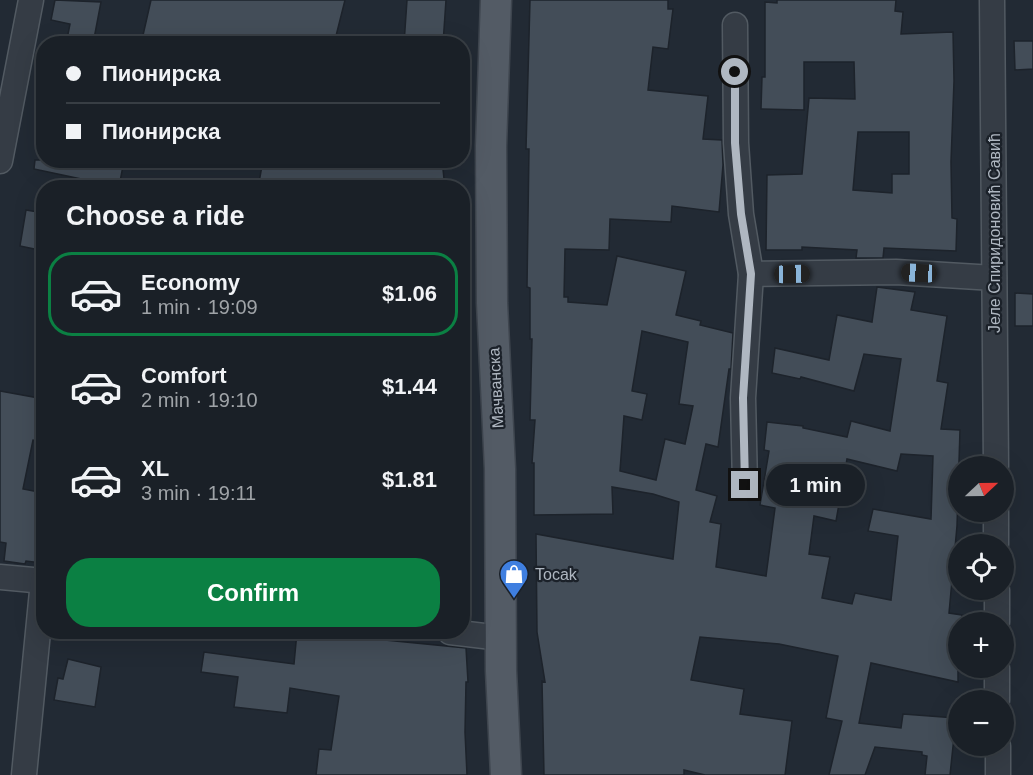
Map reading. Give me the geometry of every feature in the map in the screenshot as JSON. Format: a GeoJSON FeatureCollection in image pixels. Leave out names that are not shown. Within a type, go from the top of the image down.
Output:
{"type":"FeatureCollection","features":[{"type":"Feature","properties":{"kind":"main road","name":"Мачванска"},"geometry":{"type":"LineString","coordinates":[[496,0],[491,146],[492,303],[500,469],[501,638],[506,775]]}},
{"type":"Feature","properties":{"kind":"street"},"geometry":{"type":"LineString","coordinates":[[0,161],[31,0]]}},
{"type":"Feature","properties":{"kind":"street","name":"Јеле Спиридоновић Савић"},"geometry":{"type":"LineString","coordinates":[[992,0],[996,456]]}},
{"type":"Feature","properties":{"kind":"street"},"geometry":{"type":"LineString","coordinates":[[735,25],[735,143],[741,214],[751,274],[743,398],[745,485]]}},
{"type":"Feature","properties":{"kind":"street"},"geometry":{"type":"LineString","coordinates":[[751,274],[896,272],[994,278]]}},
{"type":"Feature","properties":{"kind":"street"},"geometry":{"type":"LineString","coordinates":[[0,577],[36,580]]}},
{"type":"Feature","properties":{"kind":"street"},"geometry":{"type":"LineString","coordinates":[[470,634],[501,638]]}},
{"type":"Feature","properties":{"kind":"street"},"geometry":{"type":"LineString","coordinates":[[24,775],[37,639]]}},
{"type":"Feature","properties":{"kind":"street"},"geometry":{"type":"LineString","coordinates":[[998,756],[998,775]]}},
{"type":"Feature","properties":{"kind":"building"},"geometry":{"type":"Polygon","coordinates":[[[55,0],[101,2],[95,36],[68,36],[70,24],[51,20],[55,0]]]}},
{"type":"Feature","properties":{"kind":"building"},"geometry":{"type":"Polygon","coordinates":[[[151,0],[345,0],[336,36],[143,36],[151,0]]]}},
{"type":"Feature","properties":{"kind":"building"},"geometry":{"type":"Polygon","coordinates":[[[407,0],[446,0],[444,36],[405,36],[407,0]]]}},
{"type":"Feature","properties":{"kind":"building"},"geometry":{"type":"Polygon","coordinates":[[[530,0],[668,0],[668,9],[673,9],[668,49],[653,47],[648,90],[708,96],[703,139],[722,140],[723,165],[719,212],[672,206],[671,222],[610,219],[609,250],[565,249],[564,297],[568,297],[568,302],[607,305],[617,256],[686,271],[676,315],[701,321],[700,325],[733,333],[731,369],[729,369],[718,447],[706,444],[696,490],[717,496],[710,522],[721,524],[716,567],[766,576],[775,508],[760,505],[769,451],[764,450],[767,422],[803,426],[803,428],[847,437],[851,421],[890,431],[901,359],[864,354],[854,391],[801,377],[800,379],[772,373],[775,348],[829,360],[837,315],[872,322],[877,287],[915,292],[911,310],[947,316],[937,381],[948,383],[941,429],[960,430],[959,456],[948,456],[948,522],[957,522],[956,534],[948,534],[948,600],[950,600],[948,612],[948,678],[958,678],[958,682],[871,663],[859,723],[901,728],[903,714],[948,717],[948,756],[952,756],[950,775],[925,775],[927,756],[922,755],[922,752],[875,747],[865,775],[829,775],[842,721],[826,718],[838,656],[779,644],[700,637],[691,680],[744,689],[740,714],[792,721],[785,775],[705,775],[684,770],[684,775],[544,775],[542,681],[545,682],[537,632],[536,534],[673,559],[679,502],[653,494],[612,487],[613,514],[534,515],[534,463],[532,463],[535,420],[530,420],[532,339],[530,339],[530,288],[527,287],[529,149],[526,149],[530,0]],[[642,331],[632,391],[647,394],[642,420],[624,416],[620,471],[656,480],[665,439],[685,444],[693,406],[679,404],[688,342],[642,331]],[[901,454],[897,471],[847,459],[836,521],[814,516],[809,554],[830,557],[822,598],[852,604],[855,593],[891,600],[898,536],[868,531],[873,509],[931,519],[933,456],[901,454]]]}},
{"type":"Feature","properties":{"kind":"building"},"geometry":{"type":"Polygon","coordinates":[[[777,0],[896,0],[895,11],[903,12],[901,34],[953,32],[951,162],[952,218],[957,219],[956,251],[884,248],[883,258],[856,258],[857,250],[802,247],[802,250],[766,250],[767,175],[802,174],[809,98],[855,99],[854,62],[804,62],[804,110],[761,109],[762,77],[765,77],[765,2],[777,3],[777,0]],[[858,132],[853,190],[892,193],[892,174],[909,174],[909,132],[858,132]]]}},
{"type":"Feature","properties":{"kind":"building"},"geometry":{"type":"Polygon","coordinates":[[[1014,41],[1033,41],[1033,69],[1015,70],[1014,41]]]}},
{"type":"Feature","properties":{"kind":"building"},"geometry":{"type":"Polygon","coordinates":[[[35,160],[36,168],[123,168],[120,180],[86,180],[34,169],[35,160]]]}},
{"type":"Feature","properties":{"kind":"building"},"geometry":{"type":"Polygon","coordinates":[[[262,168],[443,168],[444,180],[259,180],[262,168]]]}},
{"type":"Feature","properties":{"kind":"building"},"geometry":{"type":"Polygon","coordinates":[[[26,210],[36,212],[36,249],[20,246],[26,210]]]}},
{"type":"Feature","properties":{"kind":"building"},"geometry":{"type":"Polygon","coordinates":[[[1015,293],[1033,294],[1033,326],[1015,326],[1015,293]]]}},
{"type":"Feature","properties":{"kind":"building"},"geometry":{"type":"Polygon","coordinates":[[[0,391],[36,398],[36,441],[33,440],[23,489],[36,491],[36,562],[26,561],[25,564],[4,561],[6,543],[0,542],[0,391]]]}},
{"type":"Feature","properties":{"kind":"building"},"geometry":{"type":"Polygon","coordinates":[[[296,639],[375,639],[466,648],[467,775],[316,775],[319,749],[331,750],[339,696],[290,688],[287,713],[234,707],[238,677],[201,672],[204,652],[294,664],[296,639]]]}},
{"type":"Feature","properties":{"kind":"building"},"geometry":{"type":"Polygon","coordinates":[[[68,659],[101,667],[95,707],[54,700],[58,678],[63,679],[68,659]]]}},
{"type":"Feature","properties":{"kind":"place","name":"Tocak"},"geometry":{"type":"Point","coordinates":[514,600]}},
{"type":"Feature","properties":{"kind":"route"},"geometry":{"type":"LineString","coordinates":[[735,72],[735,143],[741,214],[751,274],[743,398],[742,440],[745,485]]}}]}
